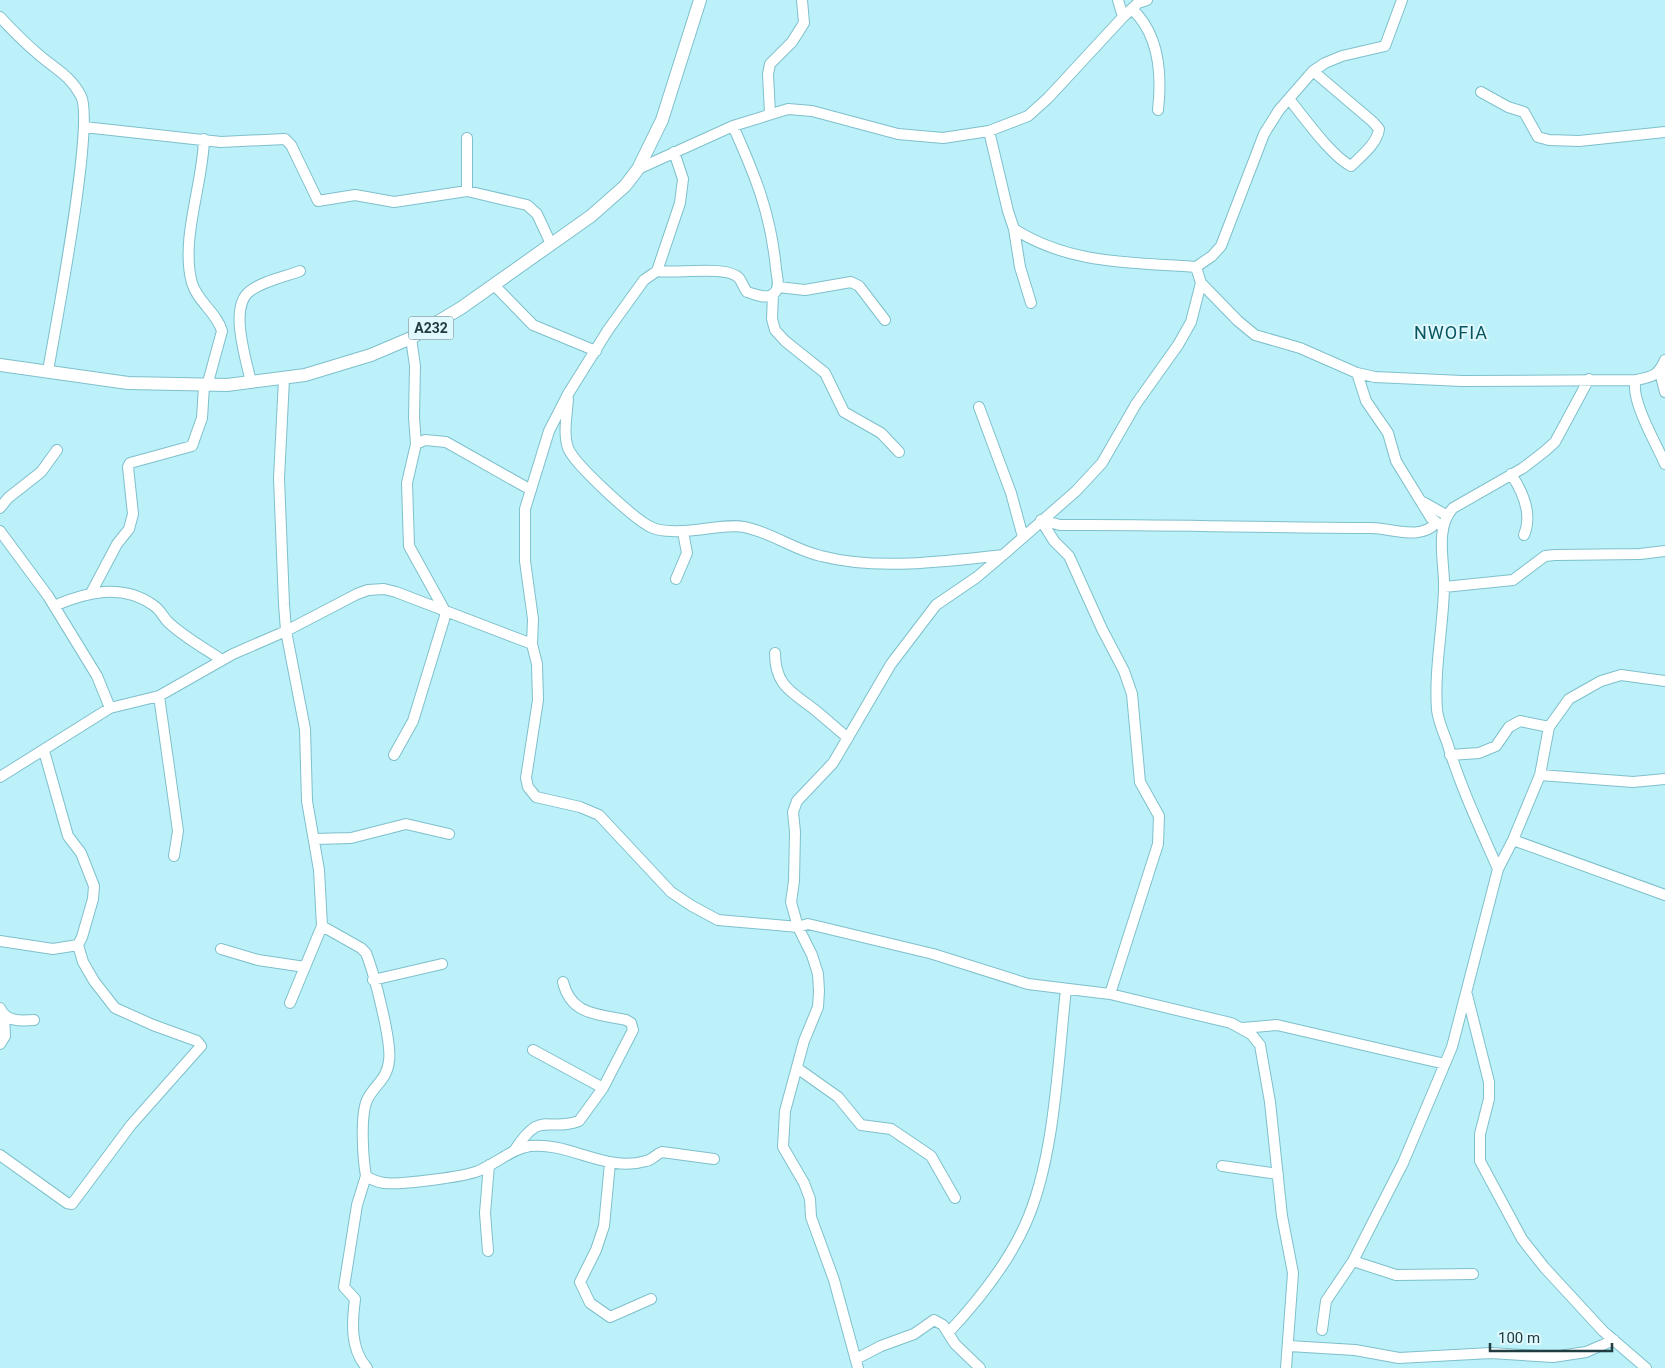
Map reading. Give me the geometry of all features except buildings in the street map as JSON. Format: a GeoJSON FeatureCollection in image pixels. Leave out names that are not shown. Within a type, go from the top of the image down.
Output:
{"type":"FeatureCollection","features":[{"type":"Feature","properties":{"kind":"main road","name":"A232"},"geometry":{"type":"LineString","coordinates":[[0,365],[128,383],[206,386],[284,379],[336,367],[411,338],[461,308],[551,244],[610,200],[638,169],[662,120],[700,0]]}},
{"type":"Feature","properties":{"kind":"street"},"geometry":{"type":"LineString","coordinates":[[770,113],[768,74],[770,64],[792,42],[804,23],[802,0]]}},
{"type":"Feature","properties":{"kind":"street"},"geometry":{"type":"LineString","coordinates":[[1118,0],[1123,17]]}},
{"type":"Feature","properties":{"kind":"street"},"geometry":{"type":"LineString","coordinates":[[638,169],[733,126],[788,109],[812,111],[898,134],[934,138],[989,132],[1028,116],[1048,98],[1123,17],[1147,0]]}},
{"type":"Feature","properties":{"kind":"street"},"geometry":{"type":"LineString","coordinates":[[1014,229],[1030,239],[1078,257],[1095,260],[1196,267],[1212,256],[1220,246],[1264,134],[1279,110],[1313,71],[1342,56],[1383,48],[1402,0]]}},
{"type":"Feature","properties":{"kind":"street"},"geometry":{"type":"LineString","coordinates":[[1132,9],[1145,24],[1157,55],[1160,74],[1158,110]]}},
{"type":"Feature","properties":{"kind":"street"},"geometry":{"type":"LineString","coordinates":[[0,17],[40,56],[67,75],[83,98],[84,127],[81,168],[48,371]]}},
{"type":"Feature","properties":{"kind":"street"},"geometry":{"type":"LineString","coordinates":[[1289,98],[1336,156],[1347,164],[1350,166],[1366,152],[1378,136],[1379,129],[1313,71]]}},
{"type":"Feature","properties":{"kind":"street"},"geometry":{"type":"LineString","coordinates":[[1481,92],[1508,107],[1524,112],[1538,138],[1579,141],[1665,132]]}},
{"type":"Feature","properties":{"kind":"street"},"geometry":{"type":"LineString","coordinates":[[733,126],[766,205],[774,248],[776,291],[772,319],[775,330],[825,373],[844,412],[880,433],[899,452]]}},
{"type":"Feature","properties":{"kind":"street"},"geometry":{"type":"LineString","coordinates":[[84,127],[234,142],[284,139],[291,145],[318,201],[355,196],[394,202],[467,191],[527,205],[537,214],[551,244]]}},
{"type":"Feature","properties":{"kind":"street"},"geometry":{"type":"LineString","coordinates":[[989,132],[1014,229],[1020,267],[1031,303]]}},
{"type":"Feature","properties":{"kind":"street"},"geometry":{"type":"LineString","coordinates":[[467,191],[468,138]]}},
{"type":"Feature","properties":{"kind":"street"},"geometry":{"type":"LineString","coordinates":[[91,593],[117,544],[129,528],[133,514],[128,467],[130,463],[192,446],[202,418],[206,386],[222,331],[220,323],[193,286],[188,269],[194,217],[204,164],[204,139]]}},
{"type":"Feature","properties":{"kind":"street"},"geometry":{"type":"LineString","coordinates":[[674,152],[683,179],[680,203],[657,271],[644,280],[568,394],[549,431],[526,509],[525,561],[533,619],[532,644],[537,664],[538,700],[526,778],[528,787],[536,797],[580,807],[598,815],[671,892],[718,920],[798,927],[808,924],[933,954],[1028,984],[1110,994],[1232,1023],[1252,1034],[1260,1045],[1270,1102],[1282,1216],[1293,1272],[1286,1368]]}},
{"type":"Feature","properties":{"kind":"street"},"geometry":{"type":"LineString","coordinates":[[1196,267],[1201,283],[1238,321],[1255,335],[1300,348],[1357,373],[1375,377],[1452,381],[1636,380],[1649,378],[1660,372]]}},
{"type":"Feature","properties":{"kind":"street"},"geometry":{"type":"LineString","coordinates":[[251,383],[240,331],[239,312],[243,299],[249,291],[300,271]]}},
{"type":"Feature","properties":{"kind":"street"},"geometry":{"type":"LineString","coordinates":[[657,271],[670,273],[701,271],[731,273],[739,278],[747,292],[766,297],[776,291],[805,290],[851,282],[858,286],[885,320]]}},
{"type":"Feature","properties":{"kind":"street"},"geometry":{"type":"LineString","coordinates":[[980,1368],[955,1344],[939,1321],[934,1320],[914,1334],[881,1346],[857,1363],[834,1280],[811,1217],[810,1199],[804,1183],[783,1147],[785,1112],[797,1068],[818,1007],[819,991],[818,974],[812,955],[798,927],[791,902],[794,881],[795,832],[793,812],[797,801],[833,763],[891,664],[936,605],[977,577],[1003,555],[1076,491],[1102,463],[1136,404],[1178,345],[1191,322],[1201,283]]}},
{"type":"Feature","properties":{"kind":"street"},"geometry":{"type":"LineString","coordinates":[[494,285],[533,324],[596,351]]}},
{"type":"Feature","properties":{"kind":"street"},"geometry":{"type":"LineString","coordinates":[[394,755],[413,721],[446,613],[409,546],[407,483],[416,444],[414,417],[415,366],[411,338]]}},
{"type":"Feature","properties":{"kind":"street"},"geometry":{"type":"LineString","coordinates":[[1665,360],[1660,372],[1665,392]]}},
{"type":"Feature","properties":{"kind":"street"},"geometry":{"type":"LineString","coordinates":[[1357,373],[1366,401],[1388,433],[1396,461],[1423,502],[1424,508],[1440,525]]}},
{"type":"Feature","properties":{"kind":"street"},"geometry":{"type":"LineString","coordinates":[[284,379],[279,478],[286,631],[305,729],[307,801],[319,870],[322,926],[290,1003]]}},
{"type":"Feature","properties":{"kind":"street"},"geometry":{"type":"LineString","coordinates":[[1498,869],[1450,755],[1438,712],[1436,687],[1444,587],[1440,525],[1446,515],[1462,501],[1511,474],[1555,442],[1589,379]]}},
{"type":"Feature","properties":{"kind":"street"},"geometry":{"type":"LineString","coordinates":[[1636,380],[1633,386],[1635,396],[1641,406],[1646,428],[1658,446],[1665,464]]}},
{"type":"Feature","properties":{"kind":"street"},"geometry":{"type":"LineString","coordinates":[[568,394],[566,440],[574,458],[614,498],[653,528],[684,532],[742,526],[766,533],[795,548],[823,557],[861,562],[902,563],[1003,555]]}},
{"type":"Feature","properties":{"kind":"street"},"geometry":{"type":"LineString","coordinates":[[979,407],[1011,493],[1024,537]]}},
{"type":"Feature","properties":{"kind":"street"},"geometry":{"type":"LineString","coordinates":[[416,444],[425,440],[446,442],[531,490]]}},
{"type":"Feature","properties":{"kind":"street"},"geometry":{"type":"LineString","coordinates":[[0,508],[8,498],[41,472],[56,450]]}},
{"type":"Feature","properties":{"kind":"street"},"geometry":{"type":"LineString","coordinates":[[1511,474],[1520,486],[1528,514],[1524,535]]}},
{"type":"Feature","properties":{"kind":"street"},"geometry":{"type":"LineString","coordinates":[[1423,502],[1446,515]]}},
{"type":"Feature","properties":{"kind":"street"},"geometry":{"type":"LineString","coordinates":[[1041,520],[1060,525],[1303,526],[1378,528],[1415,532],[1440,525]]}},
{"type":"Feature","properties":{"kind":"street"},"geometry":{"type":"LineString","coordinates":[[1041,520],[1054,542],[1069,556],[1102,629],[1124,671],[1132,694],[1140,782],[1159,816],[1158,844],[1110,994]]}},
{"type":"Feature","properties":{"kind":"street"},"geometry":{"type":"LineString","coordinates":[[0,531],[54,606],[97,676],[110,708]]}},
{"type":"Feature","properties":{"kind":"street"},"geometry":{"type":"LineString","coordinates":[[676,579],[687,553],[684,532]]}},
{"type":"Feature","properties":{"kind":"street"},"geometry":{"type":"LineString","coordinates":[[1444,587],[1514,580],[1545,556],[1640,554],[1665,551]]}},
{"type":"Feature","properties":{"kind":"street"},"geometry":{"type":"LineString","coordinates":[[0,777],[110,708],[159,696],[222,660],[286,631],[368,590],[384,588],[532,644]]}},
{"type":"Feature","properties":{"kind":"street"},"geometry":{"type":"LineString","coordinates":[[54,606],[79,595],[91,593],[114,591],[137,596],[155,606],[167,622],[222,660]]}},
{"type":"Feature","properties":{"kind":"street"},"geometry":{"type":"LineString","coordinates":[[775,653],[775,666],[782,683],[794,696],[848,738]]}},
{"type":"Feature","properties":{"kind":"street"},"geometry":{"type":"LineString","coordinates":[[1322,1330],[1326,1301],[1353,1261],[1403,1163],[1452,1047],[1498,869],[1513,840],[1540,776],[1549,727],[1569,699],[1600,681],[1621,675],[1665,681]]}},
{"type":"Feature","properties":{"kind":"street"},"geometry":{"type":"LineString","coordinates":[[159,696],[178,831],[174,856]]}},
{"type":"Feature","properties":{"kind":"street"},"geometry":{"type":"LineString","coordinates":[[1450,755],[1479,753],[1496,746],[1509,727],[1520,721],[1549,727]]}},
{"type":"Feature","properties":{"kind":"street"},"geometry":{"type":"LineString","coordinates":[[0,1155],[67,1203],[72,1204],[131,1125],[201,1046],[197,1041],[153,1025],[115,1008],[94,982],[83,962],[78,945],[93,899],[94,886],[81,853],[68,836],[44,751]]}},
{"type":"Feature","properties":{"kind":"street"},"geometry":{"type":"LineString","coordinates":[[1540,776],[1633,782],[1665,779]]}},
{"type":"Feature","properties":{"kind":"street"},"geometry":{"type":"LineString","coordinates":[[314,839],[351,838],[406,824],[450,834]]}},
{"type":"Feature","properties":{"kind":"street"},"geometry":{"type":"LineString","coordinates":[[1513,840],[1665,895]]}},
{"type":"Feature","properties":{"kind":"street"},"geometry":{"type":"LineString","coordinates":[[322,926],[361,948],[370,963],[390,1044],[389,1061],[382,1082],[367,1099],[364,1111],[366,1176],[357,1205],[344,1287],[355,1299],[353,1336],[360,1360],[367,1368]]}},
{"type":"Feature","properties":{"kind":"street"},"geometry":{"type":"LineString","coordinates":[[0,942],[53,949],[78,945]]}},
{"type":"Feature","properties":{"kind":"street"},"geometry":{"type":"LineString","coordinates":[[221,949],[258,960],[305,967]]}},
{"type":"Feature","properties":{"kind":"street"},"geometry":{"type":"LineString","coordinates":[[374,980],[442,964]]}},
{"type":"Feature","properties":{"kind":"street"},"geometry":{"type":"LineString","coordinates":[[514,1151],[529,1131],[542,1123],[572,1123],[579,1121],[603,1088],[632,1035],[632,1026],[626,1020],[582,1011],[569,997],[563,982]]}},
{"type":"Feature","properties":{"kind":"street"},"geometry":{"type":"LineString","coordinates":[[948,1333],[991,1282],[1022,1230],[1033,1204],[1048,1144],[1066,989]]}},
{"type":"Feature","properties":{"kind":"street"},"geometry":{"type":"LineString","coordinates":[[1466,992],[1489,1082],[1489,1099],[1480,1134],[1480,1161],[1522,1238],[1544,1267],[1603,1331],[1646,1368]]}},
{"type":"Feature","properties":{"kind":"street"},"geometry":{"type":"LineString","coordinates":[[2,1012],[13,1020],[34,1020]]}},
{"type":"Feature","properties":{"kind":"street"},"geometry":{"type":"LineString","coordinates":[[0,1044],[5,1036],[2,1012]]}},
{"type":"Feature","properties":{"kind":"street"},"geometry":{"type":"LineString","coordinates":[[1242,1028],[1277,1025],[1444,1064]]}},
{"type":"Feature","properties":{"kind":"street"},"geometry":{"type":"LineString","coordinates":[[533,1050],[603,1088]]}},
{"type":"Feature","properties":{"kind":"street"},"geometry":{"type":"LineString","coordinates":[[797,1068],[838,1097],[861,1125],[891,1129],[931,1156],[954,1198]]}},
{"type":"Feature","properties":{"kind":"street"},"geometry":{"type":"LineString","coordinates":[[366,1176],[372,1181],[386,1183],[460,1176],[478,1172],[514,1151],[530,1146],[572,1152],[587,1158],[610,1163],[635,1164],[649,1161],[662,1152],[714,1160]]}},
{"type":"Feature","properties":{"kind":"street"},"geometry":{"type":"LineString","coordinates":[[610,1163],[604,1226],[596,1250],[580,1282],[590,1302],[610,1317],[651,1299]]}},
{"type":"Feature","properties":{"kind":"street"},"geometry":{"type":"LineString","coordinates":[[488,1252],[485,1213],[489,1166]]}},
{"type":"Feature","properties":{"kind":"street"},"geometry":{"type":"LineString","coordinates":[[1222,1166],[1278,1174]]}},
{"type":"Feature","properties":{"kind":"street"},"geometry":{"type":"LineString","coordinates":[[1353,1261],[1396,1275],[1473,1274]]}},
{"type":"Feature","properties":{"kind":"street"},"geometry":{"type":"LineString","coordinates":[[1289,1346],[1355,1350],[1399,1358],[1491,1353],[1553,1357],[1586,1352],[1614,1340]]}},
{"type":"Feature","properties":{"kind":"district","name":"NWOFIA"},"geometry":{"type":"Point","coordinates":[1451,332]}}]}
